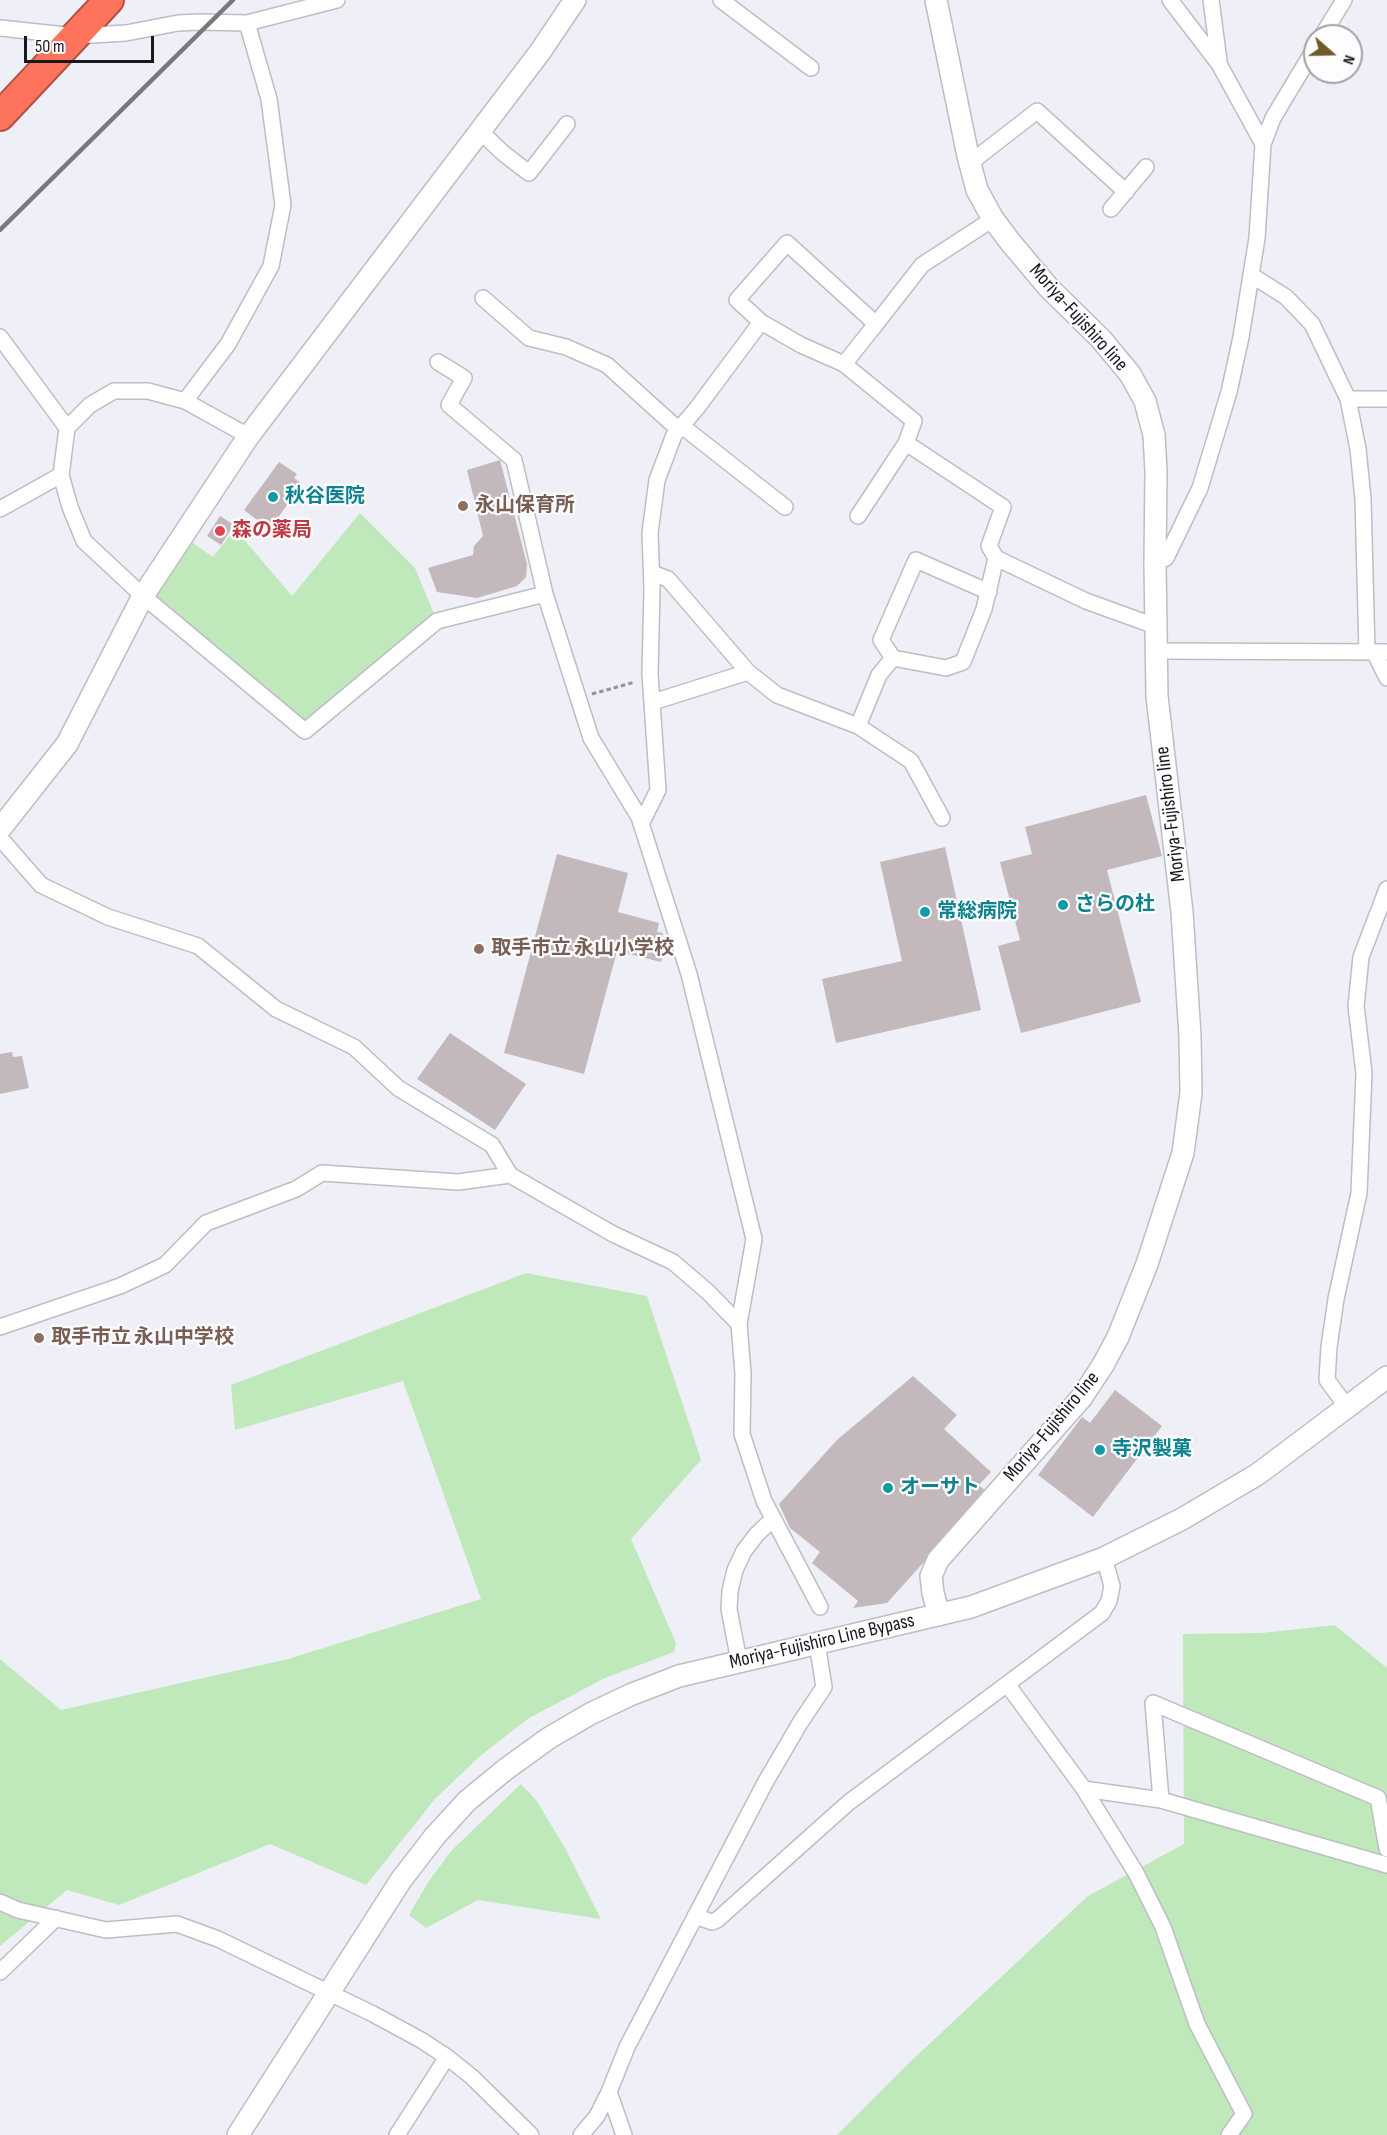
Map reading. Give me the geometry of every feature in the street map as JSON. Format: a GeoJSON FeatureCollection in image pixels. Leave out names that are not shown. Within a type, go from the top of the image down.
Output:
{"type":"FeatureCollection","features":[{"type":"Feature","properties":{"kind":"highway"},"geometry":{"type":"LineString","coordinates":[[0,116],[109,0]]}},
{"type":"Feature","properties":{"kind":"main road"},"geometry":{"type":"LineString","coordinates":[[0,829],[67,744],[143,596],[248,437],[540,52],[575,0]]}},
{"type":"Feature","properties":{"kind":"main road","name":"Moriya-Fujishiro line"},"geometry":{"type":"LineString","coordinates":[[936,0],[977,190],[993,219],[1049,288],[1101,339],[1130,374],[1145,401],[1154,435],[1157,696],[1180,890],[1191,1093],[1183,1153],[1147,1264],[1118,1337],[1104,1365],[1082,1397],[938,1560],[931,1576],[939,1615]]}},
{"type":"Feature","properties":{"kind":"main road","name":"Moriya-Fujishiro Line Bypass"},"geometry":{"type":"LineString","coordinates":[[328,1992],[400,1881],[435,1836],[467,1802],[506,1769],[549,1738],[590,1714],[679,1676],[981,1604],[1104,1558],[1182,1519],[1258,1474],[1387,1377]]}},
{"type":"Feature","properties":{"kind":"main road"},"geometry":{"type":"LineString","coordinates":[[238,2135],[328,1992]]}},
{"type":"Feature","properties":{"kind":"street"},"geometry":{"type":"LineString","coordinates":[[0,28],[75,36],[126,33],[178,23],[247,23],[337,0]]}},
{"type":"Feature","properties":{"kind":"street"},"geometry":{"type":"LineString","coordinates":[[721,0],[811,68]]}},
{"type":"Feature","properties":{"kind":"street"},"geometry":{"type":"LineString","coordinates":[[1170,0],[1219,64],[1263,144]]}},
{"type":"Feature","properties":{"kind":"street"},"geometry":{"type":"LineString","coordinates":[[1210,0],[1219,64]]}},
{"type":"Feature","properties":{"kind":"street"},"geometry":{"type":"LineString","coordinates":[[1329,24],[1344,0]]}},
{"type":"Feature","properties":{"kind":"street"},"geometry":{"type":"LineString","coordinates":[[185,401],[228,344],[271,266],[283,205],[269,99],[247,23]]}},
{"type":"Feature","properties":{"kind":"street"},"geometry":{"type":"LineString","coordinates":[[1155,563],[1166,558],[1200,488],[1229,392],[1241,337],[1257,238],[1263,144],[1273,118],[1303,68]]}},
{"type":"Feature","properties":{"kind":"street"},"geometry":{"type":"LineString","coordinates":[[970,163],[1038,111],[1126,192]]}},
{"type":"Feature","properties":{"kind":"street"},"geometry":{"type":"LineString","coordinates":[[480,131],[529,173],[567,124]]}},
{"type":"Feature","properties":{"kind":"street"},"geometry":{"type":"LineString","coordinates":[[1111,209],[1146,167]]}},
{"type":"Feature","properties":{"kind":"street"},"geometry":{"type":"LineString","coordinates":[[844,364],[922,265],[993,219]]}},
{"type":"Feature","properties":{"kind":"street"},"geometry":{"type":"LineString","coordinates":[[858,516],[906,443],[914,421],[844,364],[801,345],[760,322],[737,300],[787,243],[876,324]]}},
{"type":"Feature","properties":{"kind":"street"},"geometry":{"type":"LineString","coordinates":[[1251,275],[1287,297],[1312,324],[1348,399],[1358,449],[1376,652],[1387,678]]}},
{"type":"Feature","properties":{"kind":"street"},"geometry":{"type":"LineString","coordinates":[[483,298],[529,338],[566,347],[607,365],[680,428],[785,507]]}},
{"type":"Feature","properties":{"kind":"street"},"geometry":{"type":"LineString","coordinates":[[641,824],[658,790],[651,678],[650,533],[657,480],[674,435],[697,408],[760,322]]}},
{"type":"Feature","properties":{"kind":"street"},"geometry":{"type":"LineString","coordinates":[[0,337],[67,428]]}},
{"type":"Feature","properties":{"kind":"street"},"geometry":{"type":"LineString","coordinates":[[438,362],[464,378],[449,405],[514,460],[545,594],[591,738],[639,818],[689,974],[754,1239],[739,1324],[743,1373],[742,1434],[764,1501],[820,1607]]}},
{"type":"Feature","properties":{"kind":"street"},"geometry":{"type":"LineString","coordinates":[[241,432],[185,401],[148,391],[114,391],[90,405],[67,428],[61,475],[70,507],[84,541],[143,596],[305,731],[437,621],[545,594]]}},
{"type":"Feature","properties":{"kind":"street"},"geometry":{"type":"LineString","coordinates":[[1348,399],[1387,399]]}},
{"type":"Feature","properties":{"kind":"street"},"geometry":{"type":"LineString","coordinates":[[906,443],[1004,507],[989,546],[996,558],[1086,601],[1155,626]]}},
{"type":"Feature","properties":{"kind":"street"},"geometry":{"type":"LineString","coordinates":[[0,509],[61,475]]}},
{"type":"Feature","properties":{"kind":"street"},"geometry":{"type":"LineString","coordinates":[[989,592],[916,560],[881,640],[893,658],[946,668],[963,662],[989,592],[996,558]]}},
{"type":"Feature","properties":{"kind":"street"},"geometry":{"type":"LineString","coordinates":[[652,573],[668,579],[748,672],[777,696],[858,726],[911,761],[942,818]]}},
{"type":"Feature","properties":{"kind":"street"},"geometry":{"type":"LineString","coordinates":[[1156,651],[1376,652]]}},
{"type":"Feature","properties":{"kind":"street"},"geometry":{"type":"LineString","coordinates":[[858,726],[879,675],[893,658]]}},
{"type":"Feature","properties":{"kind":"street"},"geometry":{"type":"LineString","coordinates":[[653,702],[748,672]]}},
{"type":"Feature","properties":{"kind":"street"},"geometry":{"type":"LineString","coordinates":[[0,838],[41,885],[108,918],[198,946],[276,1009],[354,1047],[398,1088],[492,1145],[510,1175],[613,1234],[673,1262],[708,1292],[739,1324]]}},
{"type":"Feature","properties":{"kind":"street"},"geometry":{"type":"LineString","coordinates":[[1347,1407],[1327,1380],[1329,1347],[1336,1299],[1359,1193],[1364,1073],[1356,1006],[1361,957],[1387,889]]}},
{"type":"Feature","properties":{"kind":"street"},"geometry":{"type":"LineString","coordinates":[[0,1327],[120,1286],[165,1266],[206,1223],[296,1190],[322,1173],[458,1182],[510,1175]]}},
{"type":"Feature","properties":{"kind":"street"},"geometry":{"type":"LineString","coordinates":[[739,1661],[729,1609],[735,1570],[744,1551],[773,1519]]}},
{"type":"Feature","properties":{"kind":"street"},"geometry":{"type":"LineString","coordinates":[[695,1916],[712,1922],[717,1920],[848,1803],[1102,1612],[1109,1601],[1112,1586],[1104,1558]]}},
{"type":"Feature","properties":{"kind":"street"},"geometry":{"type":"LineString","coordinates":[[581,2135],[597,2116],[627,2047],[765,1783],[824,1687],[817,1643]]}},
{"type":"Feature","properties":{"kind":"street"},"geometry":{"type":"LineString","coordinates":[[1008,1684],[1084,1789],[1136,1873],[1163,1927],[1197,2024],[1244,2114],[1229,2135]]}},
{"type":"Feature","properties":{"kind":"street"},"geometry":{"type":"LineString","coordinates":[[1161,1800],[1153,1703],[1378,1798],[1387,1849]]}},
{"type":"Feature","properties":{"kind":"street"},"geometry":{"type":"LineString","coordinates":[[1084,1789],[1161,1800],[1387,1865]]}},
{"type":"Feature","properties":{"kind":"street"},"geometry":{"type":"LineString","coordinates":[[0,1902],[18,1910],[106,1930],[177,1924],[218,1939],[373,2014],[447,2057],[472,2077],[526,2133]]}},
{"type":"Feature","properties":{"kind":"street"},"geometry":{"type":"LineString","coordinates":[[0,1972],[56,1918]]}},
{"type":"Feature","properties":{"kind":"street"},"geometry":{"type":"LineString","coordinates":[[397,2135],[447,2057]]}},
{"type":"Feature","properties":{"kind":"street"},"geometry":{"type":"LineString","coordinates":[[609,2092],[624,2135]]}},
{"type":"Feature","properties":{"kind":"path"},"geometry":{"type":"LineString","coordinates":[[578,698],[651,678]]}},
{"type":"Feature","properties":{"kind":"green space"},"geometry":{"type":"Polygon","coordinates":[[[360,513],[415,568],[437,621],[305,731],[143,596],[183,536],[213,557],[235,529],[292,596],[360,513]]]}},
{"type":"Feature","properties":{"kind":"green space"},"geometry":{"type":"Polygon","coordinates":[[[526,1273],[647,1296],[701,1460],[631,1539],[676,1643],[674,1652],[605,1678],[529,1718],[480,1756],[435,1799],[366,1885],[270,1844],[119,1905],[67,1890],[0,1946],[0,1659],[61,1710],[288,1659],[481,1599],[403,1381],[235,1430],[231,1385],[526,1273]]]}},
{"type":"Feature","properties":{"kind":"green space"},"geometry":{"type":"Polygon","coordinates":[[[1335,1625],[1387,1668],[1387,2135],[837,2135],[911,2061],[1088,1896],[1184,1844],[1183,1634],[1262,1633],[1335,1625]]]}},
{"type":"Feature","properties":{"kind":"green space"},"geometry":{"type":"Polygon","coordinates":[[[521,1784],[536,1800],[564,1846],[601,1919],[478,1900],[426,1928],[409,1915],[427,1884],[451,1851],[521,1784]]]}},
{"type":"Feature","properties":{"kind":"building"},"geometry":{"type":"Polygon","coordinates":[[[500,460],[527,564],[526,577],[517,586],[477,598],[437,592],[428,568],[473,555],[474,546],[483,536],[467,470],[500,460]]]}},
{"type":"Feature","properties":{"kind":"building","name":"秋谷医院"},"geometry":{"type":"Polygon","coordinates":[[[279,462],[297,474],[294,478],[302,484],[272,526],[262,519],[260,522],[244,510],[279,462]]]}},
{"type":"Feature","properties":{"kind":"building","name":"森の薬局"},"geometry":{"type":"Polygon","coordinates":[[[220,516],[234,525],[221,545],[207,536],[220,516]]]}},
{"type":"Feature","properties":{"kind":"building","name":"さらの杜"},"geometry":{"type":"Polygon","coordinates":[[[1146,795],[1162,856],[1107,870],[1141,1002],[1021,1033],[998,946],[1020,940],[1000,862],[1032,854],[1025,827],[1146,795]]]}},
{"type":"Feature","properties":{"kind":"building","name":"常総病院"},"geometry":{"type":"Polygon","coordinates":[[[945,847],[981,1010],[836,1043],[822,979],[902,961],[880,862],[945,847]]]}},
{"type":"Feature","properties":{"kind":"building"},"geometry":{"type":"Polygon","coordinates":[[[557,854],[628,873],[618,912],[659,923],[657,932],[663,933],[658,950],[664,952],[661,962],[617,951],[584,1074],[504,1053],[557,854]]]}},
{"type":"Feature","properties":{"kind":"building"},"geometry":{"type":"Polygon","coordinates":[[[450,1033],[526,1084],[495,1130],[417,1079],[450,1033]]]}},
{"type":"Feature","properties":{"kind":"building"},"geometry":{"type":"Polygon","coordinates":[[[12,1052],[13,1057],[22,1056],[29,1088],[0,1094],[0,1054],[12,1052]]]}},
{"type":"Feature","properties":{"kind":"building","name":"オーサト"},"geometry":{"type":"Polygon","coordinates":[[[913,1376],[957,1415],[944,1429],[991,1472],[979,1485],[987,1492],[887,1603],[853,1608],[858,1601],[812,1563],[820,1552],[790,1528],[779,1504],[837,1440],[913,1376]]]}},
{"type":"Feature","properties":{"kind":"building","name":"寺沢製菓"},"geometry":{"type":"Polygon","coordinates":[[[1115,1390],[1162,1426],[1093,1517],[1038,1475],[1082,1417],[1090,1423],[1115,1390]]]}},
{"type":"Feature","properties":{"kind":"railway"},"geometry":{"type":"LineString","coordinates":[[0,230],[233,0]]}},
{"type":"Feature","properties":{"kind":"place","name":"秋谷医院"},"geometry":{"type":"Point","coordinates":[273,497]}},
{"type":"Feature","properties":{"kind":"place","name":"永山保育所"},"geometry":{"type":"Point","coordinates":[463,506]}},
{"type":"Feature","properties":{"kind":"place","name":"森の薬局"},"geometry":{"type":"Point","coordinates":[220,531]}},
{"type":"Feature","properties":{"kind":"place","name":"さらの杜"},"geometry":{"type":"Point","coordinates":[1063,905]}},
{"type":"Feature","properties":{"kind":"place","name":"常総病院"},"geometry":{"type":"Point","coordinates":[925,912]}},
{"type":"Feature","properties":{"kind":"place","name":"取手市立 永山小学校"},"geometry":{"type":"Point","coordinates":[479,949]}},
{"type":"Feature","properties":{"kind":"place","name":"取手市立 永山中学校"},"geometry":{"type":"Point","coordinates":[39,1338]}},
{"type":"Feature","properties":{"kind":"place","name":"寺沢製菓"},"geometry":{"type":"Point","coordinates":[1100,1450]}},
{"type":"Feature","properties":{"kind":"place","name":"オーサト"},"geometry":{"type":"Point","coordinates":[888,1488]}}]}
